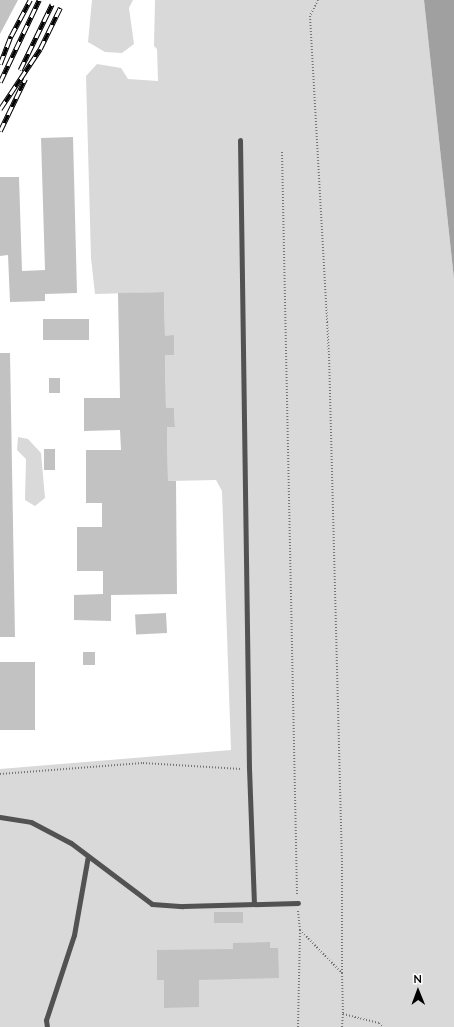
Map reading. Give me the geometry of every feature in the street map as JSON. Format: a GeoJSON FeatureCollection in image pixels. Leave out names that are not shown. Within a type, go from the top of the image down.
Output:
{"type":"FeatureCollection","features":[{"type":"Feature","properties":{"kind":"lane"},"geometry":{"type":"LineString","coordinates":[[240,140],[249,768],[254,903]]}},
{"type":"Feature","properties":{"kind":"lane"},"geometry":{"type":"LineString","coordinates":[[0,817],[31,822],[71,843],[152,904],[183,906],[298,903]]}},
{"type":"Feature","properties":{"kind":"lane"},"geometry":{"type":"LineString","coordinates":[[46,1027],[46,1020],[74,935],[88,856]]}},
{"type":"Feature","properties":{"kind":"path"},"geometry":{"type":"LineString","coordinates":[[318,0],[310,16],[329,354],[342,864],[342,1027]]}},
{"type":"Feature","properties":{"kind":"path"},"geometry":{"type":"LineString","coordinates":[[282,152],[298,903],[300,930],[298,1027]]}},
{"type":"Feature","properties":{"kind":"path"},"geometry":{"type":"LineString","coordinates":[[0,774],[143,763],[249,768]]}},
{"type":"Feature","properties":{"kind":"path"},"geometry":{"type":"LineString","coordinates":[[300,930],[342,973]]}},
{"type":"Feature","properties":{"kind":"path"},"geometry":{"type":"LineString","coordinates":[[343,1014],[379,1023],[383,1027]]}},
{"type":"Feature","properties":{"kind":"shaded area"},"geometry":{"type":"Polygon","coordinates":[[[92,0],[133,0],[129,8],[134,44],[122,53],[105,52],[88,42],[92,0]]]}},
{"type":"Feature","properties":{"kind":"shaded area"},"geometry":{"type":"Polygon","coordinates":[[[155,0],[424,0],[454,279],[454,1027],[0,1027],[0,769],[231,750],[222,491],[216,480],[168,481],[167,427],[175,427],[174,408],[166,408],[165,355],[174,355],[174,336],[165,336],[164,292],[95,294],[91,258],[86,76],[97,64],[121,68],[128,79],[158,81],[157,49],[154,46],[155,0]]]}},
{"type":"Feature","properties":{"kind":"shaded area"},"geometry":{"type":"Polygon","coordinates":[[[424,0],[454,0],[454,279],[424,0]]]}},
{"type":"Feature","properties":{"kind":"shaded area"},"geometry":{"type":"Polygon","coordinates":[[[18,437],[28,439],[41,453],[45,498],[35,506],[25,500],[26,459],[17,450],[18,437]]]}},
{"type":"Feature","properties":{"kind":"building"},"geometry":{"type":"Polygon","coordinates":[[[0,0],[18,0],[0,34],[0,0]]]}},
{"type":"Feature","properties":{"kind":"building"},"geometry":{"type":"Polygon","coordinates":[[[73,137],[77,293],[45,294],[45,301],[10,302],[8,255],[0,256],[0,177],[19,177],[22,271],[45,270],[41,138],[73,137]]]}},
{"type":"Feature","properties":{"kind":"building"},"geometry":{"type":"Polygon","coordinates":[[[164,292],[165,336],[174,335],[174,355],[165,355],[166,408],[174,408],[175,427],[167,427],[168,481],[176,481],[177,594],[111,595],[111,621],[74,620],[74,595],[103,594],[103,571],[77,571],[77,527],[102,527],[102,503],[86,503],[86,450],[121,450],[120,430],[84,431],[84,398],[120,398],[118,293],[164,292]]]}},
{"type":"Feature","properties":{"kind":"building"},"geometry":{"type":"Polygon","coordinates":[[[43,319],[89,319],[89,340],[43,340],[43,319]]]}},
{"type":"Feature","properties":{"kind":"building"},"geometry":{"type":"Polygon","coordinates":[[[0,353],[10,353],[15,637],[0,637],[0,353]]]}},
{"type":"Feature","properties":{"kind":"building"},"geometry":{"type":"Polygon","coordinates":[[[49,378],[60,378],[60,393],[49,393],[49,378]]]}},
{"type":"Feature","properties":{"kind":"building"},"geometry":{"type":"Polygon","coordinates":[[[44,449],[55,449],[55,470],[44,470],[44,449]]]}},
{"type":"Feature","properties":{"kind":"building"},"geometry":{"type":"Polygon","coordinates":[[[166,613],[167,633],[136,635],[135,615],[166,613]]]}},
{"type":"Feature","properties":{"kind":"building"},"geometry":{"type":"Polygon","coordinates":[[[83,652],[95,652],[95,665],[83,665],[83,652]]]}},
{"type":"Feature","properties":{"kind":"building"},"geometry":{"type":"Polygon","coordinates":[[[0,662],[35,662],[35,730],[0,730],[0,662]]]}},
{"type":"Feature","properties":{"kind":"building"},"geometry":{"type":"Polygon","coordinates":[[[214,912],[243,912],[243,923],[214,923],[214,912]]]}},
{"type":"Feature","properties":{"kind":"building"},"geometry":{"type":"Polygon","coordinates":[[[270,942],[270,948],[278,948],[279,978],[199,980],[199,1007],[164,1008],[164,980],[157,980],[157,950],[233,949],[233,943],[270,942]]]}},
{"type":"Feature","properties":{"kind":"railway"},"geometry":{"type":"LineString","coordinates":[[0,64],[11,36],[30,0]]}},
{"type":"Feature","properties":{"kind":"railway"},"geometry":{"type":"LineString","coordinates":[[0,82],[39,0]]}},
{"type":"Feature","properties":{"kind":"railway"},"geometry":{"type":"LineString","coordinates":[[20,70],[52,4]]}},
{"type":"Feature","properties":{"kind":"railway"},"geometry":{"type":"LineString","coordinates":[[0,109],[40,49],[60,8]]}},
{"type":"Feature","properties":{"kind":"railway"},"geometry":{"type":"LineString","coordinates":[[0,131],[25,79]]}}]}
